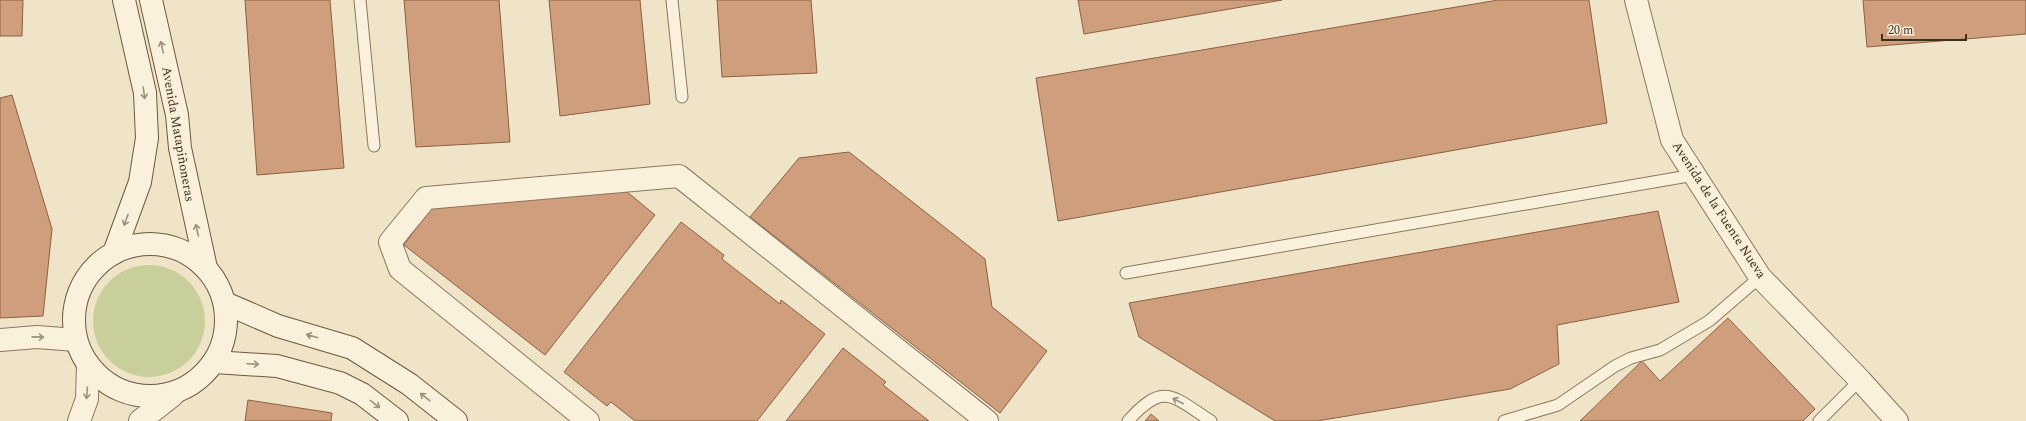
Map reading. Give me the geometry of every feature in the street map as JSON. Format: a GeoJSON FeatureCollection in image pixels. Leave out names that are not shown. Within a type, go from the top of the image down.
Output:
{"type":"FeatureCollection","features":[{"type":"Feature","properties":{"kind":"street","name":"Avenida Matapiñoneras"},"geometry":{"type":"LineString","coordinates":[[114,253],[140,182],[146,138],[145,93],[124,0]]}},
{"type":"Feature","properties":{"kind":"street","name":"Avenida Matapiñoneras"},"geometry":{"type":"LineString","coordinates":[[151,0],[177,115],[180,148],[206,268]]}},
{"type":"Feature","properties":{"kind":"street","name":"Avenida de la Fuente Nueva"},"geometry":{"type":"LineString","coordinates":[[1636,0],[1672,140],[1760,277],[1860,380],[1897,421]]}},
{"type":"Feature","properties":{"kind":"street"},"geometry":{"type":"LineString","coordinates":[[588,421],[400,269],[390,242],[426,198],[679,176],[987,421]]}},
{"type":"Feature","properties":{"kind":"street"},"geometry":{"type":"LineString","coordinates":[[140,421],[173,395],[187,389],[195,383],[214,362],[221,349],[227,323],[224,303],[206,268],[179,249],[162,244],[132,246],[114,253],[93,269],[83,282],[74,309],[76,340],[88,364],[103,380],[121,390],[146,397],[173,395]]}},
{"type":"Feature","properties":{"kind":"street"},"geometry":{"type":"LineString","coordinates":[[224,303],[278,326],[352,348],[409,384],[456,421]]}},
{"type":"Feature","properties":{"kind":"street"},"geometry":{"type":"LineString","coordinates":[[0,340],[37,336],[76,340]]}},
{"type":"Feature","properties":{"kind":"street"},"geometry":{"type":"LineString","coordinates":[[214,362],[277,366],[340,382],[362,394],[397,421]]}},
{"type":"Feature","properties":{"kind":"street"},"geometry":{"type":"LineString","coordinates":[[79,421],[87,398],[88,364]]}},
{"type":"Feature","properties":{"kind":"lane"},"geometry":{"type":"LineString","coordinates":[[360,0],[374,146]]}},
{"type":"Feature","properties":{"kind":"lane"},"geometry":{"type":"LineString","coordinates":[[672,0],[682,97]]}},
{"type":"Feature","properties":{"kind":"lane"},"geometry":{"type":"LineString","coordinates":[[1126,273],[1694,175]]}},
{"type":"Feature","properties":{"kind":"lane"},"geometry":{"type":"LineString","coordinates":[[1504,421],[1558,405],[1615,366],[1631,358],[1660,350],[1709,321],[1760,277]]}},
{"type":"Feature","properties":{"kind":"lane"},"geometry":{"type":"LineString","coordinates":[[1819,421],[1860,380]]}},
{"type":"Feature","properties":{"kind":"lane"},"geometry":{"type":"LineString","coordinates":[[1128,421],[1146,402],[1155,398],[1166,396],[1176,398],[1211,421]]}},
{"type":"Feature","properties":{"kind":"green space"},"geometry":{"type":"Polygon","coordinates":[[[149,265],[170,269],[189,281],[201,300],[205,321],[201,342],[189,361],[170,373],[149,377],[128,373],[109,361],[97,342],[93,321],[97,300],[109,281],[128,269],[149,265]]]}},
{"type":"Feature","properties":{"kind":"building"},"geometry":{"type":"Polygon","coordinates":[[[0,0],[23,0],[22,36],[0,36],[0,0]]]}},
{"type":"Feature","properties":{"kind":"building"},"geometry":{"type":"Polygon","coordinates":[[[245,0],[330,0],[344,168],[257,175],[245,0]]]}},
{"type":"Feature","properties":{"kind":"building"},"geometry":{"type":"Polygon","coordinates":[[[404,0],[499,0],[510,142],[416,147],[404,0]]]}},
{"type":"Feature","properties":{"kind":"building"},"geometry":{"type":"Polygon","coordinates":[[[549,0],[640,0],[650,104],[560,116],[549,0]]]}},
{"type":"Feature","properties":{"kind":"building"},"geometry":{"type":"Polygon","coordinates":[[[717,0],[811,0],[817,73],[722,77],[717,0]]]}},
{"type":"Feature","properties":{"kind":"building"},"geometry":{"type":"Polygon","coordinates":[[[1078,0],[1282,0],[1084,34],[1078,0]]]}},
{"type":"Feature","properties":{"kind":"building"},"geometry":{"type":"Polygon","coordinates":[[[1498,0],[1589,0],[1607,123],[1058,221],[1036,78],[1498,0]]]}},
{"type":"Feature","properties":{"kind":"building"},"geometry":{"type":"Polygon","coordinates":[[[1863,0],[2026,0],[2026,34],[1867,47],[1863,0]]]}},
{"type":"Feature","properties":{"kind":"building"},"geometry":{"type":"Polygon","coordinates":[[[12,95],[52,229],[43,316],[0,318],[0,98],[12,95]]]}},
{"type":"Feature","properties":{"kind":"building"},"geometry":{"type":"Polygon","coordinates":[[[849,152],[985,259],[992,307],[1047,351],[1000,413],[750,217],[799,158],[849,152]]]}},
{"type":"Feature","properties":{"kind":"building"},"geometry":{"type":"Polygon","coordinates":[[[620,186],[655,215],[545,355],[404,245],[430,209],[620,186]]]}},
{"type":"Feature","properties":{"kind":"building"},"geometry":{"type":"Polygon","coordinates":[[[1658,211],[1679,302],[1557,325],[1559,364],[1510,389],[1317,421],[1275,421],[1139,337],[1129,303],[1658,211]]]}},
{"type":"Feature","properties":{"kind":"building"},"geometry":{"type":"Polygon","coordinates":[[[681,222],[724,255],[722,259],[780,304],[781,300],[825,334],[757,421],[635,421],[611,402],[607,406],[564,372],[681,222]]]}},
{"type":"Feature","properties":{"kind":"building"},"geometry":{"type":"Polygon","coordinates":[[[1728,318],[1815,409],[1803,421],[1580,421],[1642,361],[1660,381],[1728,318]]]}},
{"type":"Feature","properties":{"kind":"building"},"geometry":{"type":"Polygon","coordinates":[[[843,348],[886,382],[883,385],[929,421],[786,421],[843,348]]]}},
{"type":"Feature","properties":{"kind":"building"},"geometry":{"type":"Polygon","coordinates":[[[248,400],[332,413],[331,421],[245,421],[248,400]]]}},
{"type":"Feature","properties":{"kind":"building"},"geometry":{"type":"Polygon","coordinates":[[[1151,414],[1159,421],[1145,421],[1151,414]]]}}]}
